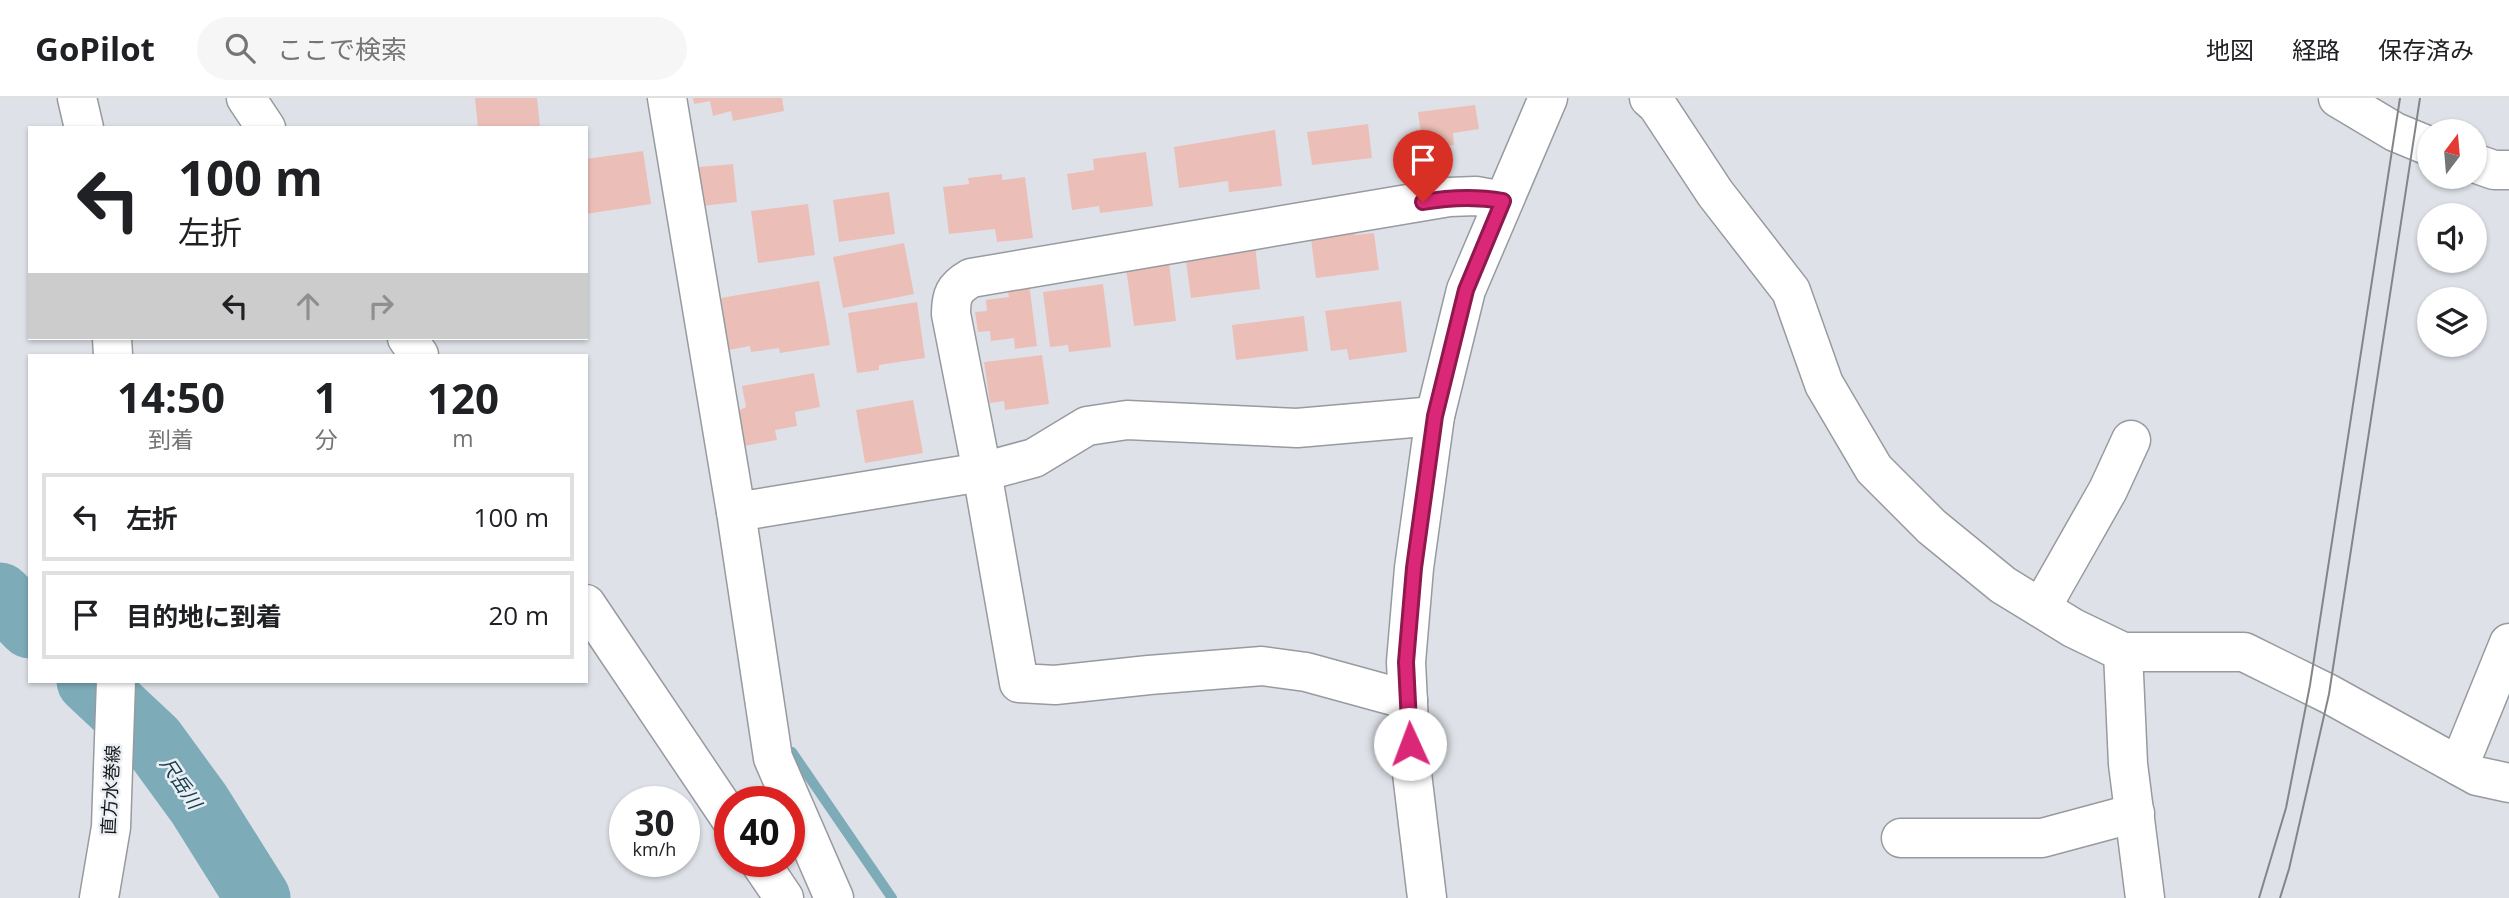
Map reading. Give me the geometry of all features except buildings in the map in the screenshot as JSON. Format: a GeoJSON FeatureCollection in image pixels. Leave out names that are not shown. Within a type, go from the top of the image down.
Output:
{"type":"FeatureCollection","features":[{"type":"Feature","properties":{"kind":"street"},"geometry":{"type":"LineString","coordinates":[[78,98],[84,126]]}},
{"type":"Feature","properties":{"kind":"street"},"geometry":{"type":"LineString","coordinates":[[246,98],[265,126]]}},
{"type":"Feature","properties":{"kind":"street"},"geometry":{"type":"LineString","coordinates":[[667,98],[736,512],[773,758],[834,898]]}},
{"type":"Feature","properties":{"kind":"street"},"geometry":{"type":"LineString","coordinates":[[1427,898],[1411,765],[1406,662],[1414,568],[1435,416],[1466,290],[1548,98]]}},
{"type":"Feature","properties":{"kind":"street"},"geometry":{"type":"LineString","coordinates":[[1649,98],[1657,105],[1716,193],[1791,291],[1824,384],[1874,469],[1932,527],[2003,585],[2073,628],[2123,652],[2244,652],[2329,694],[2477,776],[2509,783]]}},
{"type":"Feature","properties":{"kind":"street"},"geometry":{"type":"LineString","coordinates":[[2338,98],[2395,132],[2417,141]]}},
{"type":"Feature","properties":{"kind":"street"},"geometry":{"type":"LineString","coordinates":[[1408,700],[1306,673],[1262,666],[1055,685],[1019,683],[951,314],[951,297],[957,287],[971,278],[1449,197],[1476,196],[1503,201]]}},
{"type":"Feature","properties":{"kind":"street"},"geometry":{"type":"LineString","coordinates":[[736,512],[982,472],[1034,458],[1087,426],[1127,420],[1297,428],[1435,416]]}},
{"type":"Feature","properties":{"kind":"street"},"geometry":{"type":"LineString","coordinates":[[2040,608],[2108,490],[2131,440]]}},
{"type":"Feature","properties":{"kind":"street"},"geometry":{"type":"LineString","coordinates":[[588,607],[714,794]]}},
{"type":"Feature","properties":{"kind":"street"},"geometry":{"type":"LineString","coordinates":[[2459,766],[2509,643]]}},
{"type":"Feature","properties":{"kind":"street"},"geometry":{"type":"LineString","coordinates":[[2123,652],[2128,764],[2145,898]]}},
{"type":"Feature","properties":{"kind":"street","name":"直方水巻線"},"geometry":{"type":"LineString","coordinates":[[99,898],[111,827],[116,683]]}},
{"type":"Feature","properties":{"kind":"street"},"geometry":{"type":"LineString","coordinates":[[1901,838],[2042,838],[2134,813]]}},
{"type":"Feature","properties":{"kind":"street"},"geometry":{"type":"LineString","coordinates":[[770,877],[784,898]]}},
{"type":"Feature","properties":{"kind":"waterway","name":"尺岳川"},"geometry":{"type":"LineString","coordinates":[[0,595],[28,624]]}},
{"type":"Feature","properties":{"kind":"waterway","name":"尺岳川"},"geometry":{"type":"LineString","coordinates":[[91,683],[153,741],[199,804],[258,898]]}},
{"type":"Feature","properties":{"kind":"waterway"},"geometry":{"type":"LineString","coordinates":[[792,752],[892,898]]}},
{"type":"Feature","properties":{"kind":"tram line"},"geometry":{"type":"LineString","coordinates":[[2259,898],[2286,808],[2310,685],[2400,98]]}},
{"type":"Feature","properties":{"kind":"tram line"},"geometry":{"type":"LineString","coordinates":[[2280,898],[2329,694],[2420,98]]}},
{"type":"Feature","properties":{"kind":"route"},"geometry":{"type":"LineString","coordinates":[[1410,744],[1406,662],[1414,568],[1435,416],[1466,290],[1503,201],[1476,196],[1423,202]]}}]}
